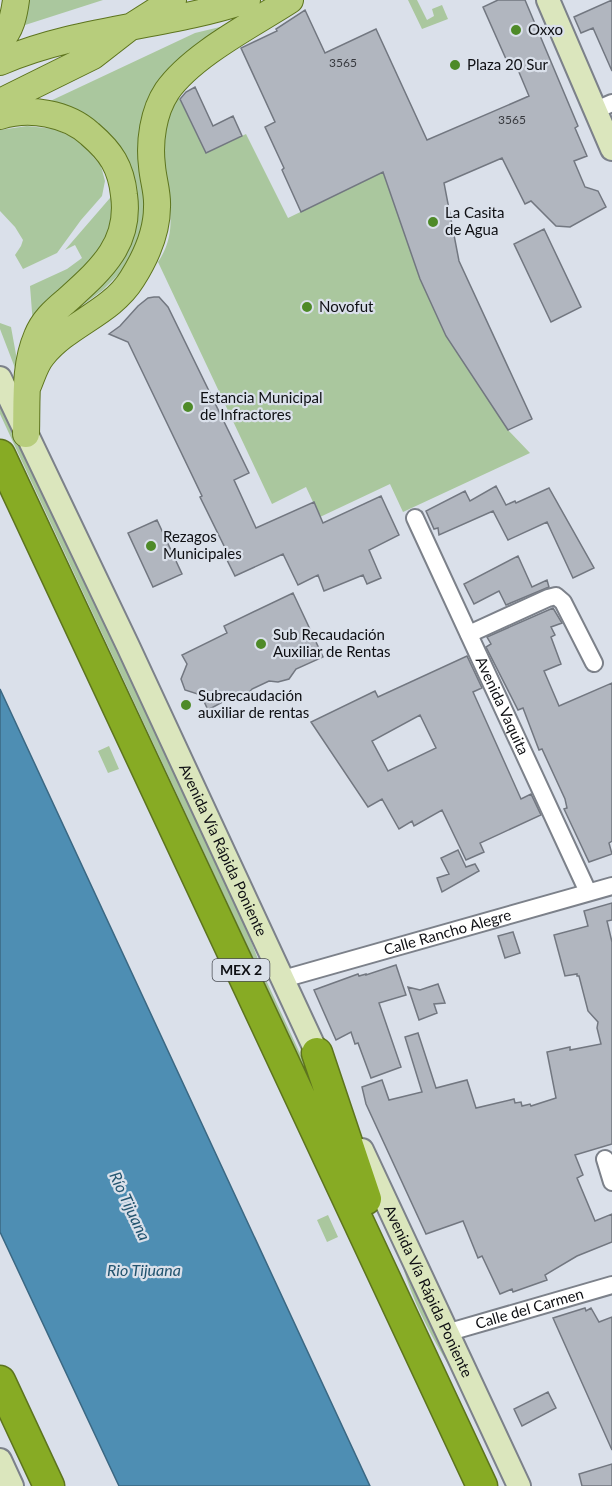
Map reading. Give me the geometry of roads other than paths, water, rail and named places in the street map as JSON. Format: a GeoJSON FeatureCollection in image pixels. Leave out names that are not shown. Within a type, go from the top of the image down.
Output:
{"type":"FeatureCollection","features":[{"type":"Feature","properties":{"kind":"highway","name":"MEX 2"},"geometry":{"type":"LineString","coordinates":[[0,455],[482,1486]]}},
{"type":"Feature","properties":{"kind":"highway"},"geometry":{"type":"LineString","coordinates":[[317,1053],[411,1335]]}},
{"type":"Feature","properties":{"kind":"highway"},"geometry":{"type":"LineString","coordinates":[[0,1381],[49,1486]]}},
{"type":"Feature","properties":{"kind":"highway"},"geometry":{"type":"LineString","coordinates":[[460,1440],[488,1486]]}},
{"type":"Feature","properties":{"kind":"main road"},"geometry":{"type":"LineString","coordinates":[[0,40],[5,36],[12,21],[16,0]]}},
{"type":"Feature","properties":{"kind":"main road"},"geometry":{"type":"LineString","coordinates":[[0,102],[85,60],[173,0]]}},
{"type":"Feature","properties":{"kind":"main road"},"geometry":{"type":"LineString","coordinates":[[0,62],[76,37],[196,15],[247,0]]}},
{"type":"Feature","properties":{"kind":"main road"},"geometry":{"type":"LineString","coordinates":[[27,388],[41,357],[74,326],[104,308],[117,297],[131,282],[148,252],[158,207],[151,141],[159,106],[166,93],[178,77],[214,49],[290,0]]}},
{"type":"Feature","properties":{"kind":"main road"},"geometry":{"type":"LineString","coordinates":[[548,0],[604,106],[612,149]]}},
{"type":"Feature","properties":{"kind":"main road"},"geometry":{"type":"LineString","coordinates":[[0,116],[34,112],[71,121],[87,131],[115,160],[125,202],[120,239],[113,253],[42,326],[30,353],[26,434]]}},
{"type":"Feature","properties":{"kind":"main road","name":"Avenida Vía Rápida Poniente"},"geometry":{"type":"LineString","coordinates":[[0,378],[128,646],[519,1486]]}},
{"type":"Feature","properties":{"kind":"main road"},"geometry":{"type":"LineString","coordinates":[[0,1460],[12,1486]]}},
{"type":"Feature","properties":{"kind":"street","name":"Avenida Vaquita"},"geometry":{"type":"LineString","coordinates":[[415,518],[588,892]]}},
{"type":"Feature","properties":{"kind":"street"},"geometry":{"type":"LineString","coordinates":[[469,634],[556,596],[563,602],[594,663]]}},
{"type":"Feature","properties":{"kind":"street","name":"Calle Rancho Alegre"},"geometry":{"type":"LineString","coordinates":[[283,979],[612,886]]}},
{"type":"Feature","properties":{"kind":"street"},"geometry":{"type":"LineString","coordinates":[[605,1159],[612,1182]]}},
{"type":"Feature","properties":{"kind":"street","name":"Calle del Carmen"},"geometry":{"type":"LineString","coordinates":[[446,1333],[612,1285]]}},
{"type":"Feature","properties":{"kind":"water","name":"Rio Tijuana"},"geometry":{"type":"Polygon","coordinates":[[[0,689],[370,1486],[119,1486],[0,1232],[0,689]]]}},
{"type":"Feature","properties":{"kind":"place","name":"Oxxo"},"geometry":{"type":"Point","coordinates":[516,30]}},
{"type":"Feature","properties":{"kind":"place","name":"Plaza 20 Sur"},"geometry":{"type":"Point","coordinates":[455,65]}},
{"type":"Feature","properties":{"kind":"place","name":"La Casita de Agua"},"geometry":{"type":"Point","coordinates":[433,222]}},
{"type":"Feature","properties":{"kind":"place","name":"Novofut"},"geometry":{"type":"Point","coordinates":[307,307]}},
{"type":"Feature","properties":{"kind":"place","name":"Estancia Municipal de Infractores"},"geometry":{"type":"Point","coordinates":[188,407]}},
{"type":"Feature","properties":{"kind":"place","name":"Rezagos Municipales"},"geometry":{"type":"Point","coordinates":[151,546]}},
{"type":"Feature","properties":{"kind":"place","name":"Sub Recaudación Auxiliar de Rentas"},"geometry":{"type":"Point","coordinates":[261,644]}},
{"type":"Feature","properties":{"kind":"place","name":"Subrecaudación auxiliar de rentas"},"geometry":{"type":"Point","coordinates":[186,705]}},
{"type":"Feature","properties":{"kind":"water label","name":"Río Tijuana"},"geometry":{"type":"Point","coordinates":[130,1206]}}]}
